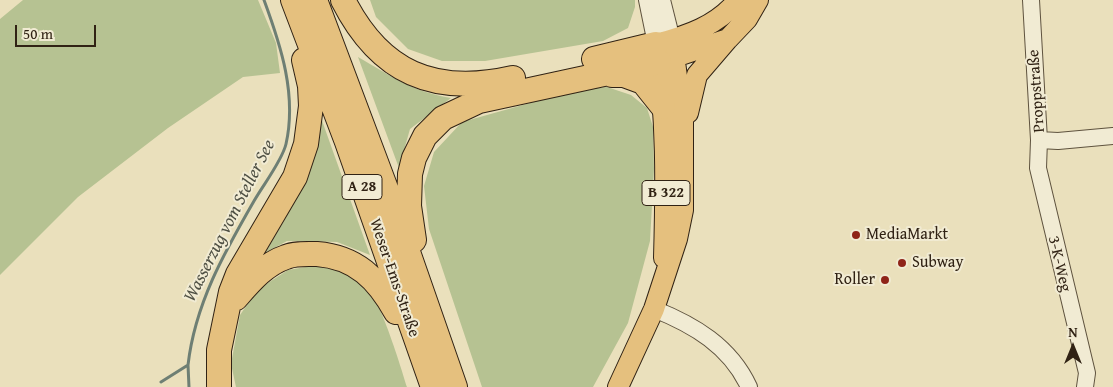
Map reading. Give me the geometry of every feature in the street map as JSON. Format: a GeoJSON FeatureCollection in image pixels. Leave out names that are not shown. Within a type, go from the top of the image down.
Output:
{"type":"FeatureCollection","features":[{"type":"Feature","properties":{"kind":"highway","name":"Weser-Ems-Straße"},"geometry":{"type":"LineString","coordinates":[[315,0],[385,186],[455,387]]}},
{"type":"Feature","properties":{"kind":"highway"},"geometry":{"type":"LineString","coordinates":[[343,0],[356,25],[377,50],[394,64],[429,80],[453,84],[487,83],[665,51]]}},
{"type":"Feature","properties":{"kind":"highway","name":"Weser-Ems-Straße"},"geometry":{"type":"LineString","coordinates":[[297,9],[347,142],[433,387]]}},
{"type":"Feature","properties":{"kind":"highway"},"geometry":{"type":"LineString","coordinates":[[220,387],[219,350],[230,305],[231,292],[238,274],[295,177],[306,144],[311,106],[310,86],[297,9]]}},
{"type":"Feature","properties":{"kind":"highway"},"geometry":{"type":"LineString","coordinates":[[419,286],[408,192],[414,158],[425,136],[443,118],[480,101],[606,73],[665,51]]}},
{"type":"Feature","properties":{"kind":"highway"},"geometry":{"type":"LineString","coordinates":[[606,73],[614,76],[624,75],[643,82],[663,107]]}},
{"type":"Feature","properties":{"kind":"highway"},"geometry":{"type":"LineString","coordinates":[[230,305],[256,275],[286,257],[306,254],[340,257],[366,271],[379,285],[422,356]]}},
{"type":"Feature","properties":{"kind":"main road"},"geometry":{"type":"LineString","coordinates":[[665,51],[702,29],[731,8],[738,0]]}},
{"type":"Feature","properties":{"kind":"main road"},"geometry":{"type":"LineString","coordinates":[[683,121],[691,108],[692,92],[697,75],[746,19],[758,0]]}},
{"type":"Feature","properties":{"kind":"main road"},"geometry":{"type":"LineString","coordinates":[[665,51],[728,39]]}},
{"type":"Feature","properties":{"kind":"main road","name":"B 322"},"geometry":{"type":"LineString","coordinates":[[663,280],[667,181],[663,107],[665,51]]}},
{"type":"Feature","properties":{"kind":"main road","name":"B 322"},"geometry":{"type":"LineString","coordinates":[[618,387],[654,309],[677,239],[683,210],[683,121],[665,51]]}},
{"type":"Feature","properties":{"kind":"street"},"geometry":{"type":"LineString","coordinates":[[648,0],[665,51]]}},
{"type":"Feature","properties":{"kind":"street"},"geometry":{"type":"LineString","coordinates":[[662,0],[665,51]]}},
{"type":"Feature","properties":{"kind":"street","name":"Proppstraße"},"geometry":{"type":"LineString","coordinates":[[1031,0],[1039,140],[1058,141],[1113,136]]}},
{"type":"Feature","properties":{"kind":"street","name":"3-K-Weg"},"geometry":{"type":"LineString","coordinates":[[1039,140],[1036,157],[1041,184],[1087,373],[1085,387]]}},
{"type":"Feature","properties":{"kind":"street"},"geometry":{"type":"LineString","coordinates":[[654,309],[686,324],[718,344],[732,358],[749,387]]}},
{"type":"Feature","properties":{"kind":"green space"},"geometry":{"type":"Polygon","coordinates":[[[23,0],[258,0],[276,43],[280,73],[243,77],[168,128],[78,197],[0,275],[0,19],[23,0]]]}},
{"type":"Feature","properties":{"kind":"green space"},"geometry":{"type":"Polygon","coordinates":[[[370,0],[635,0],[635,7],[628,28],[603,41],[485,61],[442,61],[408,49],[376,17],[370,0]]]}},
{"type":"Feature","properties":{"kind":"green space"},"geometry":{"type":"Polygon","coordinates":[[[358,57],[392,77],[425,92],[451,98],[410,129],[399,168],[358,57]]]}},
{"type":"Feature","properties":{"kind":"green space"},"geometry":{"type":"Polygon","coordinates":[[[607,87],[631,95],[647,108],[653,127],[654,169],[650,241],[628,323],[593,387],[482,387],[429,229],[424,186],[434,152],[462,122],[580,89],[607,87]]]}},
{"type":"Feature","properties":{"kind":"green space"},"geometry":{"type":"Polygon","coordinates":[[[320,115],[370,255],[337,242],[304,241],[287,241],[265,253],[285,219],[309,166],[320,115]]]}},
{"type":"Feature","properties":{"kind":"green space"},"geometry":{"type":"Polygon","coordinates":[[[317,265],[343,273],[367,287],[378,305],[390,334],[407,387],[236,387],[231,364],[240,315],[257,290],[288,270],[317,265]]]}},
{"type":"Feature","properties":{"kind":"waterway","name":"Wasserzug vom Steller See"},"geometry":{"type":"LineString","coordinates":[[161,382],[188,365],[197,321],[212,280],[243,220],[281,158],[286,144],[290,107],[286,71],[264,0]]}},
{"type":"Feature","properties":{"kind":"waterway"},"geometry":{"type":"LineString","coordinates":[[188,365],[189,387]]}},
{"type":"Feature","properties":{"kind":"place","name":"MediaMarkt"},"geometry":{"type":"Point","coordinates":[856,235]}},
{"type":"Feature","properties":{"kind":"place","name":"Subway"},"geometry":{"type":"Point","coordinates":[902,263]}},
{"type":"Feature","properties":{"kind":"place","name":"Roller"},"geometry":{"type":"Point","coordinates":[885,280]}}]}
